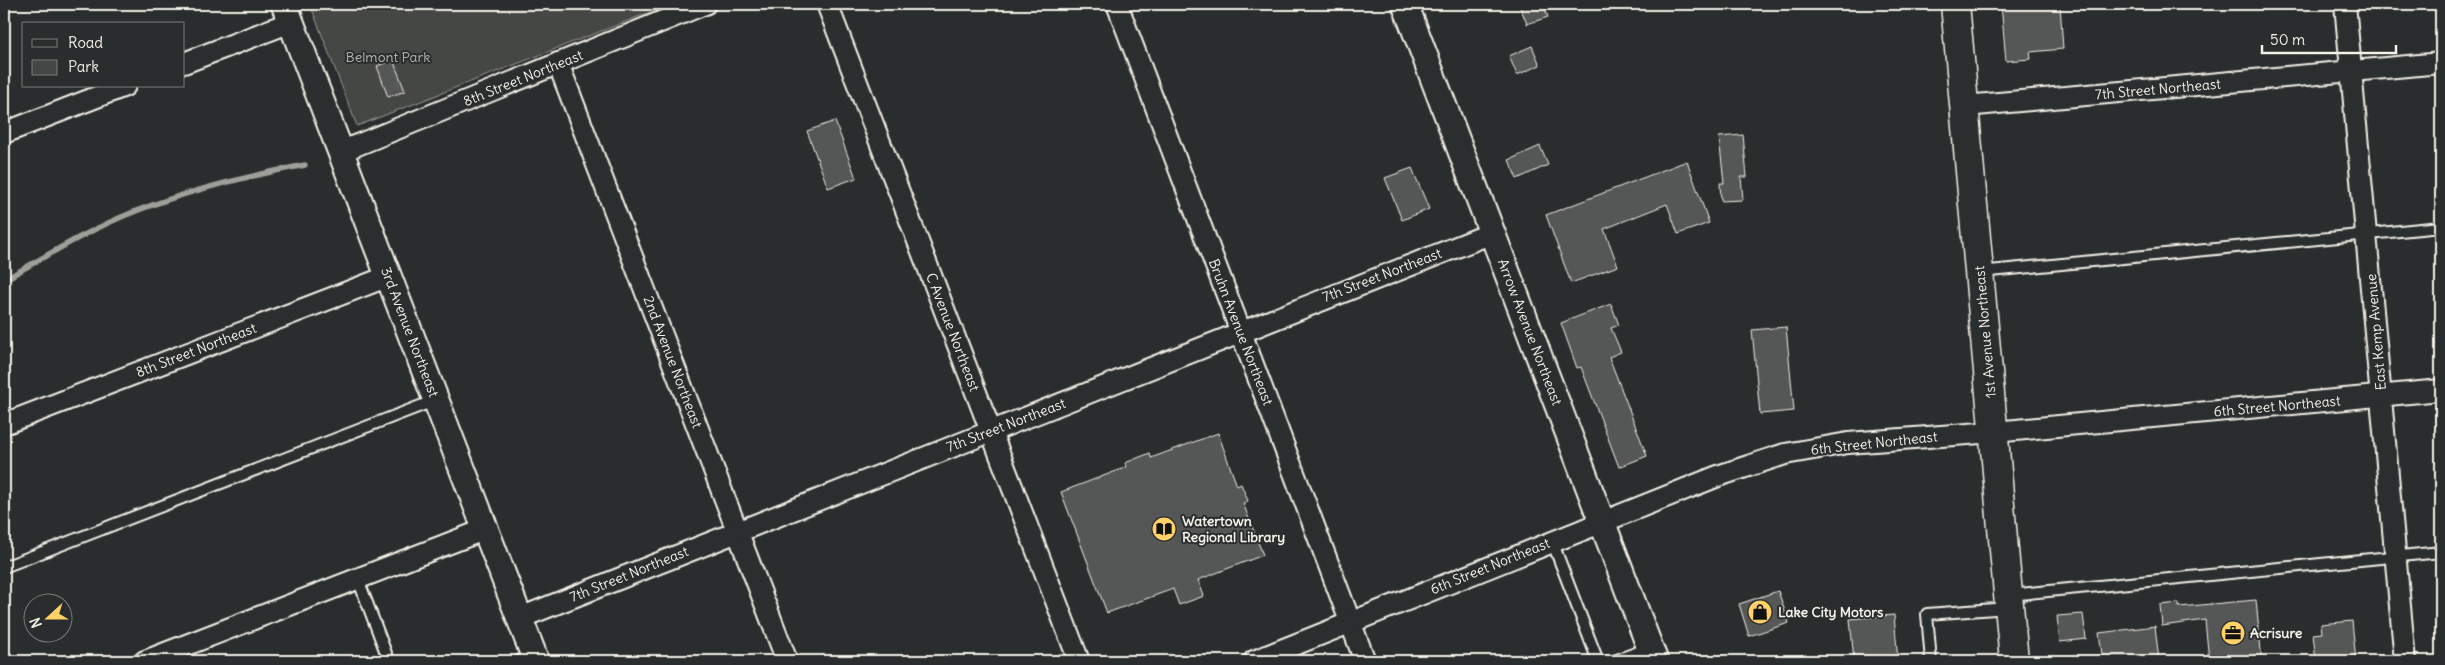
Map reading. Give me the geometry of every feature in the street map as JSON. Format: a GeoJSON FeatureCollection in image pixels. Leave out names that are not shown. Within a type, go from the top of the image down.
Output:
{"type":"FeatureCollection","features":[{"type":"Feature","properties":{"kind":"main road","name":"1st Avenue Northeast"},"geometry":{"type":"LineString","coordinates":[[1955,4],[2014,661]]}},
{"type":"Feature","properties":{"kind":"street","name":"8th Street Northeast"},"geometry":{"type":"LineString","coordinates":[[340,152],[705,4]]}},
{"type":"Feature","properties":{"kind":"street","name":"C Avenue Northeast"},"geometry":{"type":"LineString","coordinates":[[827,4],[1079,661]]}},
{"type":"Feature","properties":{"kind":"street","name":"Bruhn Avenue Northeast"},"geometry":{"type":"LineString","coordinates":[[1117,4],[1366,661]]}},
{"type":"Feature","properties":{"kind":"street","name":"Arrow Avenue Northeast"},"geometry":{"type":"LineString","coordinates":[[1405,4],[1652,654]]}},
{"type":"Feature","properties":{"kind":"street","name":"East Kemp Avenue"},"geometry":{"type":"LineString","coordinates":[[2345,4],[2382,396],[2404,661]]}},
{"type":"Feature","properties":{"kind":"street"},"geometry":{"type":"LineString","coordinates":[[185,64],[288,13]]}},
{"type":"Feature","properties":{"kind":"street","name":"3rd Avenue Northeast"},"geometry":{"type":"LineString","coordinates":[[288,13],[520,618],[530,659]]}},
{"type":"Feature","properties":{"kind":"street","name":"2nd Avenue Northeast"},"geometry":{"type":"LineString","coordinates":[[558,63],[787,661]]}},
{"type":"Feature","properties":{"kind":"street","name":"7th Street Northeast"},"geometry":{"type":"LineString","coordinates":[[1965,106],[2441,63]]}},
{"type":"Feature","properties":{"kind":"street"},"geometry":{"type":"LineString","coordinates":[[4,133],[120,88]]}},
{"type":"Feature","properties":{"kind":"street","name":"7th Street Northeast"},"geometry":{"type":"LineString","coordinates":[[520,618],[1492,233]]}},
{"type":"Feature","properties":{"kind":"street","name":"8th Street Northeast"},"geometry":{"type":"LineString","coordinates":[[4,424],[389,276]]}},
{"type":"Feature","properties":{"kind":"street","name":"6th Street Northeast"},"geometry":{"type":"LineString","coordinates":[[1254,661],[1602,521],[1718,476],[1785,454],[1848,444],[2441,390]]}},
{"type":"Feature","properties":{"kind":"street"},"geometry":{"type":"LineString","coordinates":[[145,661],[486,529]]}},
{"type":"Feature","properties":{"kind":"lane"},"geometry":{"type":"LineString","coordinates":[[1980,272],[2441,227]]}},
{"type":"Feature","properties":{"kind":"lane"},"geometry":{"type":"LineString","coordinates":[[4,567],[436,400]]}},
{"type":"Feature","properties":{"kind":"lane"},"geometry":{"type":"LineString","coordinates":[[1552,541],[1598,661]]}},
{"type":"Feature","properties":{"kind":"lane"},"geometry":{"type":"LineString","coordinates":[[1931,661],[1927,614],[2009,601],[2441,552]]}},
{"type":"Feature","properties":{"kind":"lane"},"geometry":{"type":"LineString","coordinates":[[358,578],[389,661]]}},
{"type":"Feature","properties":{"kind":"lane"},"geometry":{"type":"LineString","coordinates":[[1614,661],[1652,654]]}},
{"type":"Feature","properties":{"kind":"green space","name":"Belmont Park"},"geometry":{"type":"Polygon","coordinates":[[[310,4],[671,4],[357,126],[310,4]]]}},
{"type":"Feature","properties":{"kind":"building"},"geometry":{"type":"Polygon","coordinates":[[[1519,4],[1543,4],[1548,17],[1527,24],[1519,4]]]}},
{"type":"Feature","properties":{"kind":"building"},"geometry":{"type":"Polygon","coordinates":[[[2001,4],[2060,4],[2063,49],[2030,52],[2031,59],[2006,61],[2001,4]]]}},
{"type":"Feature","properties":{"kind":"building"},"geometry":{"type":"Polygon","coordinates":[[[1532,46],[1540,65],[1517,75],[1509,56],[1532,46]]]}},
{"type":"Feature","properties":{"kind":"building"},"geometry":{"type":"Polygon","coordinates":[[[393,60],[405,91],[388,97],[377,66],[393,60]]]}},
{"type":"Feature","properties":{"kind":"building"},"geometry":{"type":"Polygon","coordinates":[[[835,121],[856,178],[828,188],[807,131],[835,121]]]}},
{"type":"Feature","properties":{"kind":"building"},"geometry":{"type":"Polygon","coordinates":[[[1743,135],[1747,177],[1741,177],[1743,200],[1721,201],[1720,183],[1724,183],[1719,137],[1743,135]]]}},
{"type":"Feature","properties":{"kind":"building"},"geometry":{"type":"Polygon","coordinates":[[[1540,146],[1548,165],[1517,179],[1509,160],[1540,146]]]}},
{"type":"Feature","properties":{"kind":"building"},"geometry":{"type":"Polygon","coordinates":[[[1687,161],[1709,223],[1678,234],[1667,204],[1604,229],[1618,266],[1571,283],[1546,215],[1687,161]]]}},
{"type":"Feature","properties":{"kind":"building"},"geometry":{"type":"Polygon","coordinates":[[[1412,168],[1429,209],[1402,220],[1385,178],[1412,168]]]}},
{"type":"Feature","properties":{"kind":"building"},"geometry":{"type":"Polygon","coordinates":[[[1611,304],[1619,325],[1611,328],[1621,352],[1609,357],[1647,456],[1619,467],[1581,367],[1577,368],[1561,323],[1611,304]]]}},
{"type":"Feature","properties":{"kind":"building"},"geometry":{"type":"Polygon","coordinates":[[[1786,327],[1794,411],[1760,414],[1752,330],[1786,327]]]}},
{"type":"Feature","properties":{"kind":"building","name":"Watertown Regional Library"},"geometry":{"type":"Polygon","coordinates":[[[1218,433],[1237,486],[1241,484],[1248,501],[1243,503],[1263,555],[1198,580],[1204,596],[1179,605],[1173,589],[1107,613],[1061,492],[1127,467],[1125,463],[1150,453],[1151,458],[1218,433]]]}},
{"type":"Feature","properties":{"kind":"building"},"geometry":{"type":"Polygon","coordinates":[[[1778,591],[1789,623],[1749,636],[1739,604],[1778,591]]]}},
{"type":"Feature","properties":{"kind":"building","name":"Acrisure"},"geometry":{"type":"Polygon","coordinates":[[[2256,600],[2262,661],[2209,661],[2205,620],[2162,626],[2160,605],[2179,603],[2179,607],[2256,600]]]}},
{"type":"Feature","properties":{"kind":"building"},"geometry":{"type":"Polygon","coordinates":[[[2083,614],[2086,639],[2060,642],[2057,616],[2083,614]]]}},
{"type":"Feature","properties":{"kind":"building"},"geometry":{"type":"Polygon","coordinates":[[[1894,615],[1898,661],[1854,661],[1850,619],[1894,615]]]}},
{"type":"Feature","properties":{"kind":"building"},"geometry":{"type":"Polygon","coordinates":[[[2352,621],[2356,661],[2316,661],[2313,634],[2322,633],[2321,624],[2352,621]]]}},
{"type":"Feature","properties":{"kind":"building"},"geometry":{"type":"Polygon","coordinates":[[[2155,626],[2159,661],[2103,661],[2099,633],[2155,626]]]}},
{"type":"Feature","properties":{"kind":"waterway"},"geometry":{"type":"LineString","coordinates":[[4,280],[85,234],[136,211],[219,184],[305,165]]}},
{"type":"Feature","properties":{"kind":"place","name":"Watertown Regional Library"},"geometry":{"type":"Point","coordinates":[1164,529]}},
{"type":"Feature","properties":{"kind":"place","name":"Lake City Motors"},"geometry":{"type":"Point","coordinates":[1760,612]}},
{"type":"Feature","properties":{"kind":"place","name":"Acrisure"},"geometry":{"type":"Point","coordinates":[2233,633]}}]}
